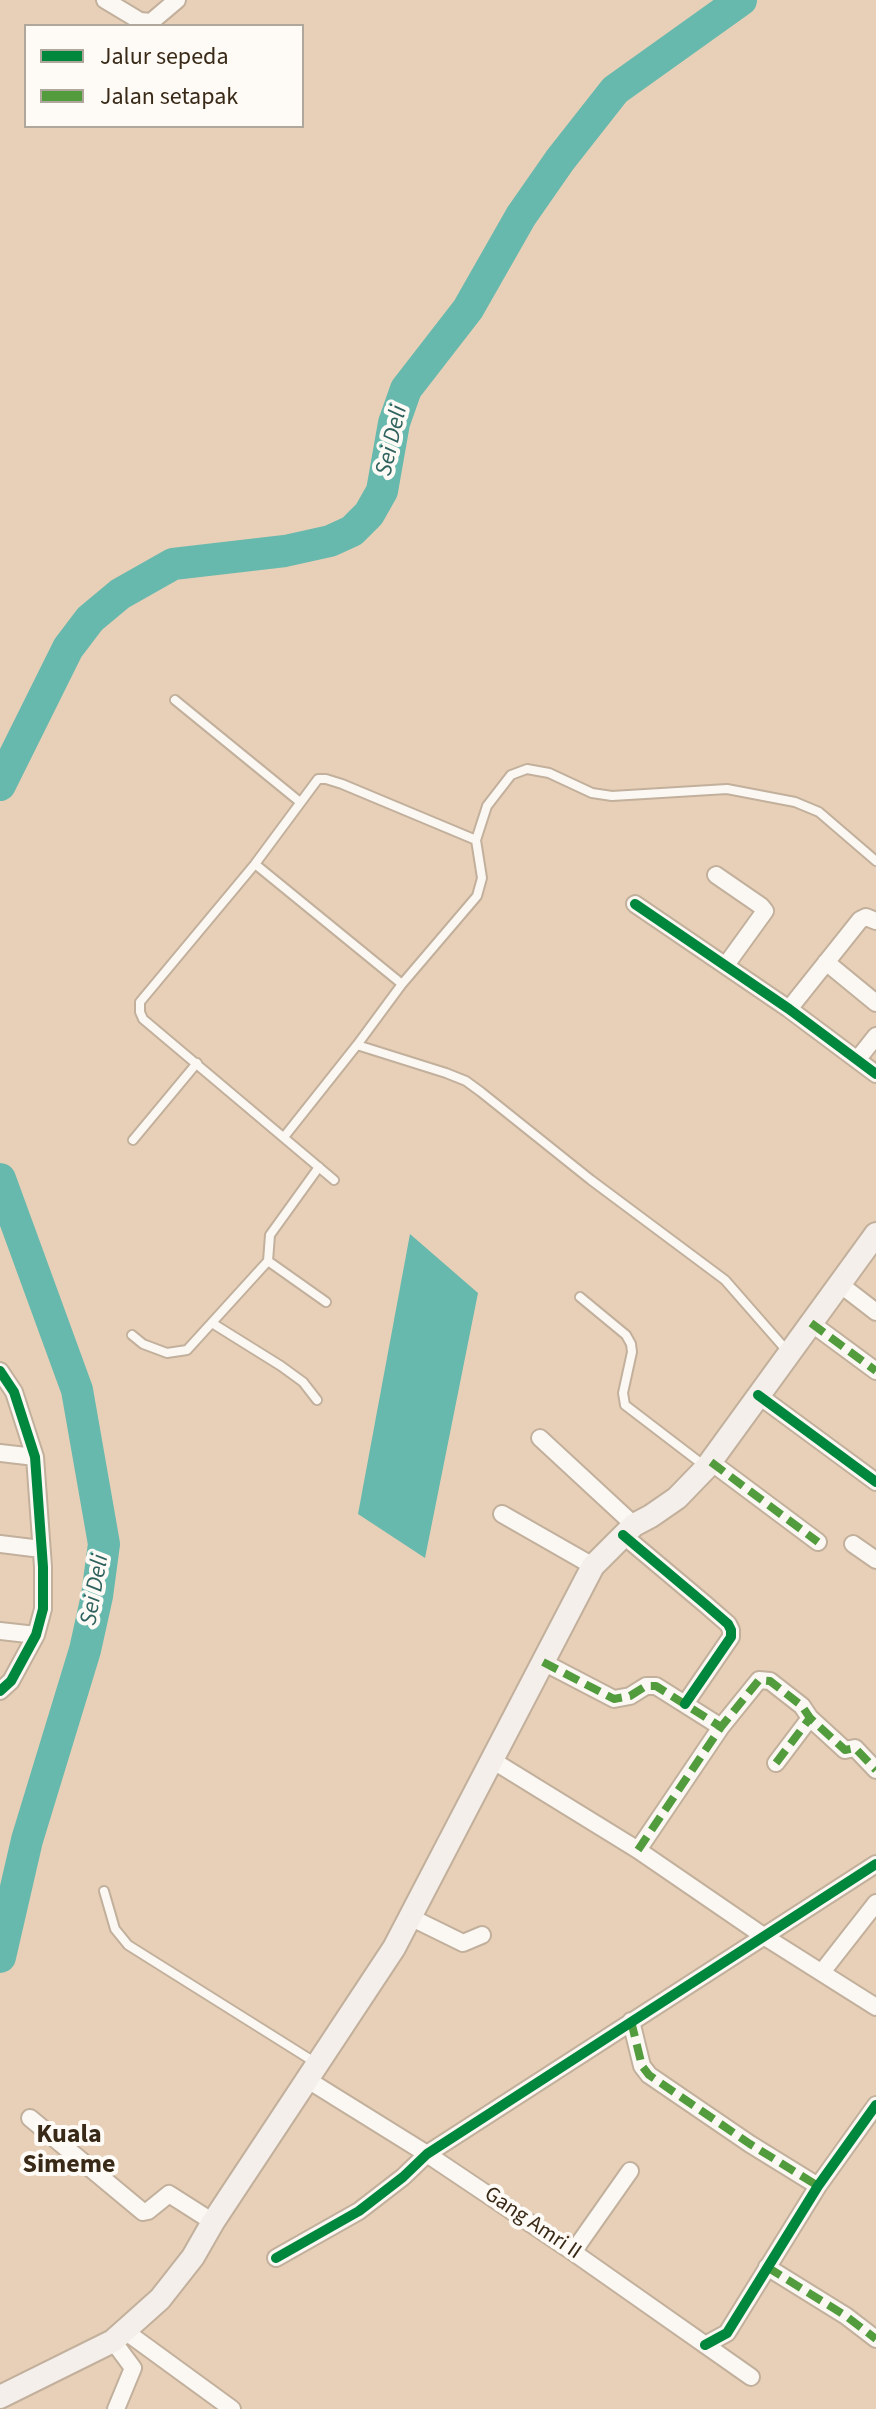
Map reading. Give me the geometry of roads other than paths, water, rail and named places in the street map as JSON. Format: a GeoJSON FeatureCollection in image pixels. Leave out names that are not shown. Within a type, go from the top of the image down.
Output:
{"type":"FeatureCollection","features":[{"type":"Feature","properties":{"kind":"main road"},"geometry":{"type":"LineString","coordinates":[[0,2397],[119,2336],[160,2299],[193,2257],[394,1948],[593,1566],[628,1530],[677,1498],[708,1465],[876,1234]]}},
{"type":"Feature","properties":{"kind":"street"},"geometry":{"type":"LineString","coordinates":[[105,0],[140,21],[151,22],[177,0]]}},
{"type":"Feature","properties":{"kind":"street"},"geometry":{"type":"LineString","coordinates":[[716,875],[765,911],[726,965]]}},
{"type":"Feature","properties":{"kind":"street"},"geometry":{"type":"LineString","coordinates":[[635,904],[789,1009],[876,1074]]}},
{"type":"Feature","properties":{"kind":"street"},"geometry":{"type":"LineString","coordinates":[[789,1009],[860,920],[866,917],[876,921]]}},
{"type":"Feature","properties":{"kind":"street"},"geometry":{"type":"LineString","coordinates":[[826,962],[876,1003]]}},
{"type":"Feature","properties":{"kind":"street"},"geometry":{"type":"LineString","coordinates":[[857,1060],[876,1036]]}},
{"type":"Feature","properties":{"kind":"street"},"geometry":{"type":"LineString","coordinates":[[841,1285],[876,1312]]}},
{"type":"Feature","properties":{"kind":"street"},"geometry":{"type":"LineString","coordinates":[[811,1323],[876,1371]]}},
{"type":"Feature","properties":{"kind":"street"},"geometry":{"type":"LineString","coordinates":[[0,1371],[14,1392],[35,1457],[43,1609],[36,1635],[11,1681],[0,1691]]}},
{"type":"Feature","properties":{"kind":"street"},"geometry":{"type":"LineString","coordinates":[[758,1395],[876,1482]]}},
{"type":"Feature","properties":{"kind":"street"},"geometry":{"type":"LineString","coordinates":[[540,1438],[628,1530],[731,1630],[731,1637],[685,1704]]}},
{"type":"Feature","properties":{"kind":"street"},"geometry":{"type":"LineString","coordinates":[[0,1453],[35,1457]]}},
{"type":"Feature","properties":{"kind":"street"},"geometry":{"type":"LineString","coordinates":[[708,1465],[818,1542]]}},
{"type":"Feature","properties":{"kind":"street"},"geometry":{"type":"LineString","coordinates":[[502,1514],[593,1566]]}},
{"type":"Feature","properties":{"kind":"street"},"geometry":{"type":"LineString","coordinates":[[0,1544],[41,1549]]}},
{"type":"Feature","properties":{"kind":"street"},"geometry":{"type":"LineString","coordinates":[[853,1544],[876,1560]]}},
{"type":"Feature","properties":{"kind":"street"},"geometry":{"type":"LineString","coordinates":[[0,1631],[36,1635]]}},
{"type":"Feature","properties":{"kind":"street"},"geometry":{"type":"LineString","coordinates":[[543,1662],[614,1699],[650,1685],[721,1727]]}},
{"type":"Feature","properties":{"kind":"street"},"geometry":{"type":"LineString","coordinates":[[638,1850],[721,1727],[759,1680],[770,1681],[802,1706],[810,1718],[845,1750],[855,1748],[876,1770]]}},
{"type":"Feature","properties":{"kind":"street"},"geometry":{"type":"LineString","coordinates":[[776,1763],[810,1718]]}},
{"type":"Feature","properties":{"kind":"street"},"geometry":{"type":"LineString","coordinates":[[492,1760],[638,1850],[762,1935],[876,2007]]}},
{"type":"Feature","properties":{"kind":"street"},"geometry":{"type":"LineString","coordinates":[[276,2258],[359,2211],[427,2154],[876,1864]]}},
{"type":"Feature","properties":{"kind":"street"},"geometry":{"type":"LineString","coordinates":[[822,1972],[876,1903]]}},
{"type":"Feature","properties":{"kind":"street"},"geometry":{"type":"LineString","coordinates":[[410,1917],[463,1943],[482,1935]]}},
{"type":"Feature","properties":{"kind":"street"},"geometry":{"type":"LineString","coordinates":[[631,2021],[642,2066],[649,2075],[818,2186]]}},
{"type":"Feature","properties":{"kind":"street","name":"Gang Amri II"},"geometry":{"type":"LineString","coordinates":[[312,2071],[751,2377]]}},
{"type":"Feature","properties":{"kind":"street"},"geometry":{"type":"LineString","coordinates":[[705,2345],[727,2333],[818,2186],[876,2105]]}},
{"type":"Feature","properties":{"kind":"street"},"geometry":{"type":"LineString","coordinates":[[30,2118],[143,2212],[169,2194],[213,2222]]}},
{"type":"Feature","properties":{"kind":"street"},"geometry":{"type":"LineString","coordinates":[[573,2252],[630,2171]]}},
{"type":"Feature","properties":{"kind":"street"},"geometry":{"type":"LineString","coordinates":[[767,2267],[846,2316],[876,2339]]}},
{"type":"Feature","properties":{"kind":"street"},"geometry":{"type":"LineString","coordinates":[[116,2409],[133,2368],[119,2336]]}},
{"type":"Feature","properties":{"kind":"street"},"geometry":{"type":"LineString","coordinates":[[119,2336],[232,2409]]}},
{"type":"Feature","properties":{"kind":"lane"},"geometry":{"type":"LineString","coordinates":[[175,700],[300,802]]}},
{"type":"Feature","properties":{"kind":"lane"},"geometry":{"type":"LineString","coordinates":[[284,1137],[402,984],[477,896],[482,878],[476,840],[487,806],[511,775],[527,769],[549,773],[592,793],[612,796],[727,789],[795,802],[819,812],[876,861]]}},
{"type":"Feature","properties":{"kind":"lane"},"geometry":{"type":"LineString","coordinates":[[334,1180],[143,1019],[140,1002],[255,864],[315,782],[326,779],[476,840]]}},
{"type":"Feature","properties":{"kind":"lane"},"geometry":{"type":"LineString","coordinates":[[255,864],[402,984]]}},
{"type":"Feature","properties":{"kind":"lane"},"geometry":{"type":"LineString","coordinates":[[357,1045],[466,1081],[725,1280],[789,1352]]}},
{"type":"Feature","properties":{"kind":"lane"},"geometry":{"type":"LineString","coordinates":[[133,1140],[197,1063]]}},
{"type":"Feature","properties":{"kind":"lane"},"geometry":{"type":"LineString","coordinates":[[132,1335],[143,1344],[167,1353],[187,1350],[268,1261],[270,1235],[319,1167]]}},
{"type":"Feature","properties":{"kind":"lane"},"geometry":{"type":"LineString","coordinates":[[268,1261],[326,1302]]}},
{"type":"Feature","properties":{"kind":"lane"},"geometry":{"type":"LineString","coordinates":[[580,1297],[626,1335],[631,1344],[623,1393],[625,1405],[708,1465]]}},
{"type":"Feature","properties":{"kind":"lane"},"geometry":{"type":"LineString","coordinates":[[212,1323],[303,1382],[317,1400]]}},
{"type":"Feature","properties":{"kind":"lane"},"geometry":{"type":"LineString","coordinates":[[104,1891],[115,1929],[128,1945],[312,2071]]}},
{"type":"Feature","properties":{"kind":"water"},"geometry":{"type":"Polygon","coordinates":[[[410,1234],[478,1293],[425,1558],[358,1514],[410,1234]]]}},
{"type":"Feature","properties":{"kind":"waterway","name":"Sei Deli"},"geometry":{"type":"LineString","coordinates":[[0,785],[68,648],[90,619],[120,594],[173,564],[285,551],[330,541],[352,531],[369,514],[382,491],[394,423],[406,389],[468,309],[521,216],[560,160],[615,90],[741,0]]}},
{"type":"Feature","properties":{"kind":"waterway","name":"Sei Deli"},"geometry":{"type":"LineString","coordinates":[[0,1179],[77,1390],[104,1544],[85,1650],[27,1840],[0,1957]]}},
{"type":"Feature","properties":{"kind":"district","name":"Kuala Simeme"},"geometry":{"type":"Point","coordinates":[69,2151]}}]}
